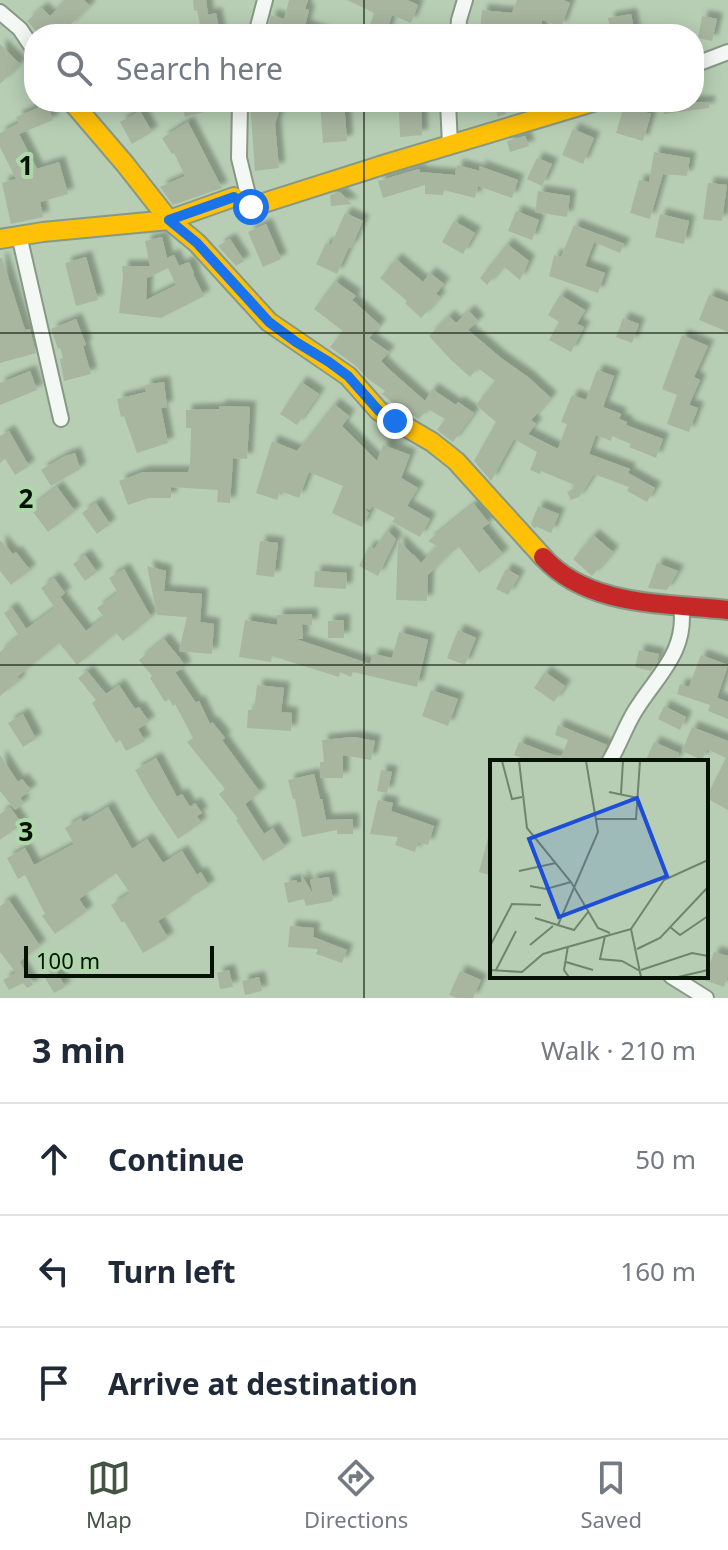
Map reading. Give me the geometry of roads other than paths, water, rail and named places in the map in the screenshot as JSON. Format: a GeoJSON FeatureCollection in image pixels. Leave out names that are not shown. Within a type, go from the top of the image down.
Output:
{"type":"FeatureCollection","features":[{"type":"Feature","properties":{"kind":"street"},"geometry":{"type":"LineString","coordinates":[[259,24],[265,0]]}},
{"type":"Feature","properties":{"kind":"street"},"geometry":{"type":"LineString","coordinates":[[459,24],[465,0]]}},
{"type":"Feature","properties":{"kind":"street"},"geometry":{"type":"LineString","coordinates":[[0,12],[24,35]]}},
{"type":"Feature","properties":{"kind":"street"},"geometry":{"type":"LineString","coordinates":[[704,61],[728,52]]}},
{"type":"Feature","properties":{"kind":"street"},"geometry":{"type":"LineString","coordinates":[[81,112],[169,220],[197,243],[269,322],[348,376],[379,411],[432,442],[456,461],[551,566],[572,582],[597,593],[728,610]]}},
{"type":"Feature","properties":{"kind":"street"},"geometry":{"type":"LineString","coordinates":[[240,112],[239,158],[251,207]]}},
{"type":"Feature","properties":{"kind":"street"},"geometry":{"type":"LineString","coordinates":[[448,112],[450,145]]}},
{"type":"Feature","properties":{"kind":"street"},"geometry":{"type":"LineString","coordinates":[[0,239],[169,220],[234,197],[251,207],[560,112]]}},
{"type":"Feature","properties":{"kind":"street"},"geometry":{"type":"LineString","coordinates":[[19,235],[61,419]]}},
{"type":"Feature","properties":{"kind":"street"},"geometry":{"type":"LineString","coordinates":[[610,760],[634,712],[662,674],[678,645],[683,629],[681,605]]}},
{"type":"Feature","properties":{"kind":"street"},"geometry":{"type":"LineString","coordinates":[[674,978],[706,998]]}}]}
